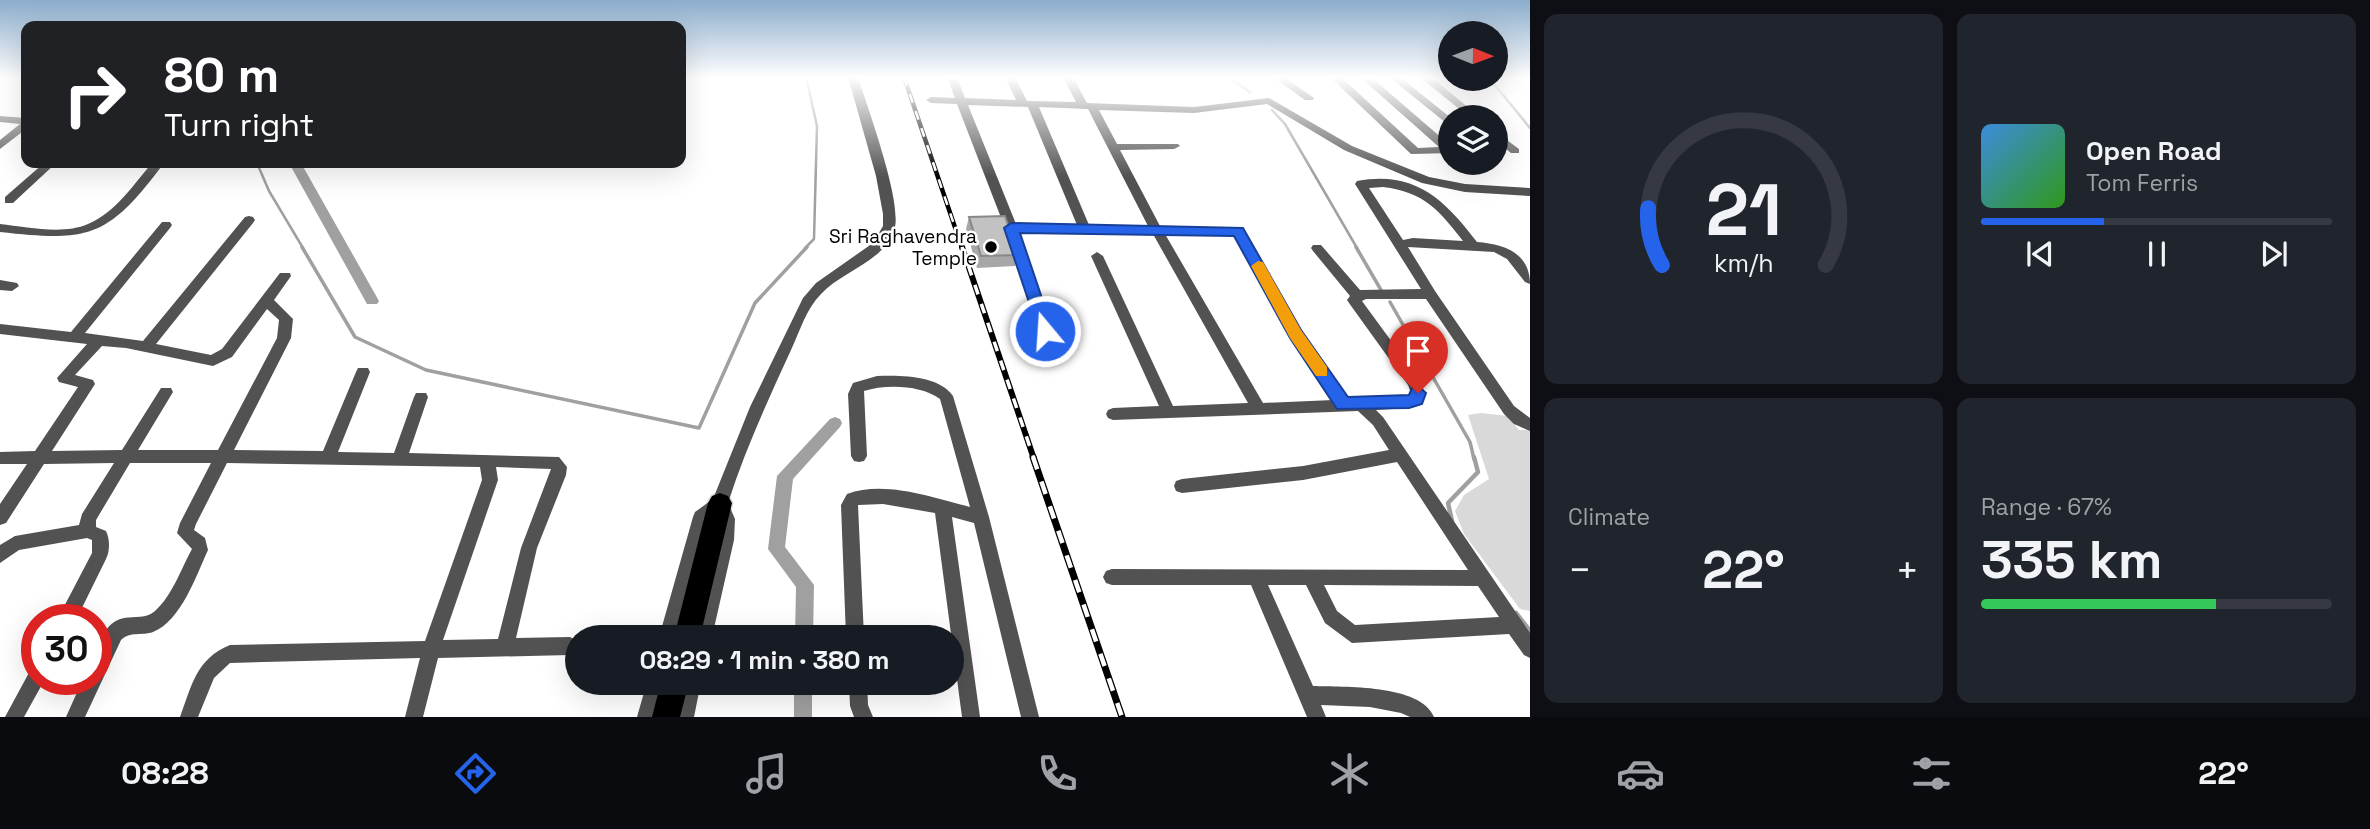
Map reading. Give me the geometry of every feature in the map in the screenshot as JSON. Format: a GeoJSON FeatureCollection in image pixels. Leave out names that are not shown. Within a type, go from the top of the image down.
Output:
{"type":"FeatureCollection","features":[{"type":"Feature","properties":{"kind":"highway"},"geometry":{"type":"LineString","coordinates":[[690,625],[720,503]]}},
{"type":"Feature","properties":{"kind":"highway"},"geometry":{"type":"LineString","coordinates":[[666,717],[672,695]]}},
{"type":"Feature","properties":{"kind":"street"},"geometry":{"type":"LineString","coordinates":[[671,625],[701,517],[720,503],[748,424],[808,300],[821,285],[878,246],[886,237],[890,223],[887,198],[862,110]]}},
{"type":"Feature","properties":{"kind":"street"},"geometry":{"type":"LineString","coordinates":[[967,110],[1011,228],[1045,331]]}},
{"type":"Feature","properties":{"kind":"street"},"geometry":{"type":"LineString","coordinates":[[1030,110],[1085,230]]}},
{"type":"Feature","properties":{"kind":"street"},"geometry":{"type":"LineString","coordinates":[[1089,110],[1258,408]]}},
{"type":"Feature","properties":{"kind":"street"},"geometry":{"type":"LineString","coordinates":[[1285,110],[1348,148],[1426,180],[1465,188],[1525,192],[1530,202]]}},
{"type":"Feature","properties":{"kind":"street"},"geometry":{"type":"LineString","coordinates":[[1371,110],[1415,152],[1438,151]]}},
{"type":"Feature","properties":{"kind":"street"},"geometry":{"type":"LineString","coordinates":[[1404,110],[1438,140]]}},
{"type":"Feature","properties":{"kind":"street"},"geometry":{"type":"LineString","coordinates":[[0,119],[21,121]]}},
{"type":"Feature","properties":{"kind":"street"},"geometry":{"type":"LineString","coordinates":[[0,146],[21,127]]}},
{"type":"Feature","properties":{"kind":"street"},"geometry":{"type":"LineString","coordinates":[[1508,145],[1516,151]]}},
{"type":"Feature","properties":{"kind":"street"},"geometry":{"type":"LineString","coordinates":[[1112,147],[1174,146]]}},
{"type":"Feature","properties":{"kind":"street"},"geometry":{"type":"LineString","coordinates":[[9,200],[44,168]]}},
{"type":"Feature","properties":{"kind":"street"},"geometry":{"type":"LineString","coordinates":[[0,228],[66,234],[100,226],[153,168]]}},
{"type":"Feature","properties":{"kind":"street"},"geometry":{"type":"LineString","coordinates":[[1474,247],[1433,197],[1407,187],[1361,184],[1430,294],[1510,410],[1519,420],[1530,425]]}},
{"type":"Feature","properties":{"kind":"street"},"geometry":{"type":"LineString","coordinates":[[145,348],[249,219]]}},
{"type":"Feature","properties":{"kind":"street"},"geometry":{"type":"LineString","coordinates":[[75,336],[166,225]]}},
{"type":"Feature","properties":{"kind":"street"},"geometry":{"type":"LineString","coordinates":[[1011,228],[1238,231],[1296,334],[1343,404]]}},
{"type":"Feature","properties":{"kind":"street"},"geometry":{"type":"LineString","coordinates":[[1400,245],[1413,242],[1504,251],[1530,279]]}},
{"type":"Feature","properties":{"kind":"street"},"geometry":{"type":"LineString","coordinates":[[1317,248],[1357,296]]}},
{"type":"Feature","properties":{"kind":"street"},"geometry":{"type":"LineString","coordinates":[[1097,257],[1169,412]]}},
{"type":"Feature","properties":{"kind":"street"},"geometry":{"type":"LineString","coordinates":[[0,330],[75,336],[145,348],[203,362],[221,358],[285,276]]}},
{"type":"Feature","properties":{"kind":"street"},"geometry":{"type":"LineString","coordinates":[[1357,296],[1430,294]]}},
{"type":"Feature","properties":{"kind":"street"},"geometry":{"type":"LineString","coordinates":[[1113,414],[1361,405],[1409,402],[1416,399],[1418,393],[1414,383],[1358,307],[1354,300],[1357,296]]}},
{"type":"Feature","properties":{"kind":"street"},"geometry":{"type":"LineString","coordinates":[[112,638],[122,626],[149,625],[171,607],[200,550],[199,543],[185,533],[188,523],[284,338],[286,319],[266,300]]}},
{"type":"Feature","properties":{"kind":"street"},"geometry":{"type":"LineString","coordinates":[[0,518],[88,384],[64,378],[99,340]]}},
{"type":"Feature","properties":{"kind":"street"},"geometry":{"type":"LineString","coordinates":[[327,459],[363,372]]}},
{"type":"Feature","properties":{"kind":"street"},"geometry":{"type":"LineString","coordinates":[[859,456],[855,394],[858,387],[878,382],[939,388],[946,396],[981,517],[1030,717]]}},
{"type":"Feature","properties":{"kind":"street"},"geometry":{"type":"LineString","coordinates":[[88,531],[88,519],[166,392]]}},
{"type":"Feature","properties":{"kind":"street"},"geometry":{"type":"LineString","coordinates":[[399,460],[421,397]]}},
{"type":"Feature","properties":{"kind":"street"},"geometry":{"type":"LineString","coordinates":[[1361,405],[1378,421],[1480,578],[1530,649]]}},
{"type":"Feature","properties":{"kind":"street"},"geometry":{"type":"LineString","coordinates":[[1182,486],[1303,473],[1398,454]]}},
{"type":"Feature","properties":{"kind":"street"},"geometry":{"type":"LineString","coordinates":[[0,458],[223,456],[548,460],[559,467],[529,548],[505,648]]}},
{"type":"Feature","properties":{"kind":"street"},"geometry":{"type":"LineString","coordinates":[[414,717],[431,650],[490,480],[487,461]]}},
{"type":"Feature","properties":{"kind":"street"},"geometry":{"type":"LineString","coordinates":[[854,625],[849,505],[853,499],[864,496],[893,498],[981,517]]}},
{"type":"Feature","properties":{"kind":"street"},"geometry":{"type":"LineString","coordinates":[[706,625],[726,540],[727,519],[720,503]]}},
{"type":"Feature","properties":{"kind":"street"},"geometry":{"type":"LineString","coordinates":[[943,509],[971,717]]}},
{"type":"Feature","properties":{"kind":"street"},"geometry":{"type":"LineString","coordinates":[[0,555],[15,543],[88,531],[100,536],[100,554],[74,604]]}},
{"type":"Feature","properties":{"kind":"street"},"geometry":{"type":"LineString","coordinates":[[1112,577],[1480,578]]}},
{"type":"Feature","properties":{"kind":"street"},"geometry":{"type":"LineString","coordinates":[[1256,578],[1317,717]]}},
{"type":"Feature","properties":{"kind":"street"},"geometry":{"type":"LineString","coordinates":[[1311,578],[1331,617],[1352,634],[1512,625]]}},
{"type":"Feature","properties":{"kind":"street"},"geometry":{"type":"LineString","coordinates":[[189,717],[209,669],[221,656],[565,646]]}},
{"type":"Feature","properties":{"kind":"street"},"geometry":{"type":"LineString","coordinates":[[15,717],[27,695]]}},
{"type":"Feature","properties":{"kind":"street"},"geometry":{"type":"LineString","coordinates":[[75,717],[85,695]]}},
{"type":"Feature","properties":{"kind":"street"},"geometry":{"type":"LineString","coordinates":[[646,717],[652,695]]}},
{"type":"Feature","properties":{"kind":"street"},"geometry":{"type":"LineString","coordinates":[[685,717],[689,695]]}},
{"type":"Feature","properties":{"kind":"street"},"geometry":{"type":"LineString","coordinates":[[859,695],[859,706],[864,717]]}},
{"type":"Feature","properties":{"kind":"street"},"geometry":{"type":"LineString","coordinates":[[1308,695],[1387,701],[1411,706],[1425,717]]}},
{"type":"Feature","properties":{"kind":"shaded area"},"geometry":{"type":"Polygon","coordinates":[[[1481,413],[1508,416],[1519,430],[1530,430],[1530,611],[1520,609],[1464,534],[1455,511],[1464,495],[1489,479],[1468,415],[1481,413]]]}},
{"type":"Feature","properties":{"kind":"building"},"geometry":{"type":"Polygon","coordinates":[[[1005,216],[1018,255],[981,256],[969,217],[1005,216]]]}},
{"type":"Feature","properties":{"kind":"waterway"},"geometry":{"type":"LineString","coordinates":[[805,248],[814,239],[817,126],[814,110]]}},
{"type":"Feature","properties":{"kind":"waterway"},"geometry":{"type":"LineString","coordinates":[[1272,110],[1285,124],[1357,248]]}},
{"type":"Feature","properties":{"kind":"waterway"},"geometry":{"type":"LineString","coordinates":[[1516,110],[1530,128]]}},
{"type":"Feature","properties":{"kind":"waterway"},"geometry":{"type":"LineString","coordinates":[[259,168],[269,191],[303,248]]}},
{"type":"Feature","properties":{"kind":"waterway"},"geometry":{"type":"LineString","coordinates":[[298,168],[372,301]]}},
{"type":"Feature","properties":{"kind":"waterway"},"geometry":{"type":"LineString","coordinates":[[302,247],[355,337],[426,370],[699,428],[755,303],[807,247]]}},
{"type":"Feature","properties":{"kind":"waterway"},"geometry":{"type":"LineString","coordinates":[[1356,247],[1381,290]]}},
{"type":"Feature","properties":{"kind":"waterway"},"geometry":{"type":"LineString","coordinates":[[1390,302],[1470,442],[1474,459]]}},
{"type":"Feature","properties":{"kind":"waterway"},"geometry":{"type":"LineString","coordinates":[[804,625],[805,585],[776,549],[785,476],[835,423]]}},
{"type":"Feature","properties":{"kind":"waterway"},"geometry":{"type":"LineString","coordinates":[[1452,521],[1448,503],[1478,472],[1474,457]]}},
{"type":"Feature","properties":{"kind":"waterway"},"geometry":{"type":"LineString","coordinates":[[1516,613],[1530,631]]}},
{"type":"Feature","properties":{"kind":"waterway"},"geometry":{"type":"LineString","coordinates":[[803,695],[803,717]]}},
{"type":"Feature","properties":{"kind":"railway"},"geometry":{"type":"LineString","coordinates":[[915,110],[962,248]]}},
{"type":"Feature","properties":{"kind":"railway"},"geometry":{"type":"LineString","coordinates":[[962,247],[1034,459]]}},
{"type":"Feature","properties":{"kind":"railway"},"geometry":{"type":"LineString","coordinates":[[1033,457],[1122,717]]}},
{"type":"Feature","properties":{"kind":"slow traffic"},"geometry":{"type":"LineString","coordinates":[[1258,266],[1321,372]]}},
{"type":"Feature","properties":{"kind":"place","name":"Sri Raghavendra Temple"},"geometry":{"type":"Point","coordinates":[991,247]}},
{"type":"Feature","properties":{"kind":"route"},"geometry":{"type":"LineString","coordinates":[[1045,331],[1011,228],[1238,231],[1296,334],[1343,404],[1409,402],[1416,399],[1418,393]]}}]}
